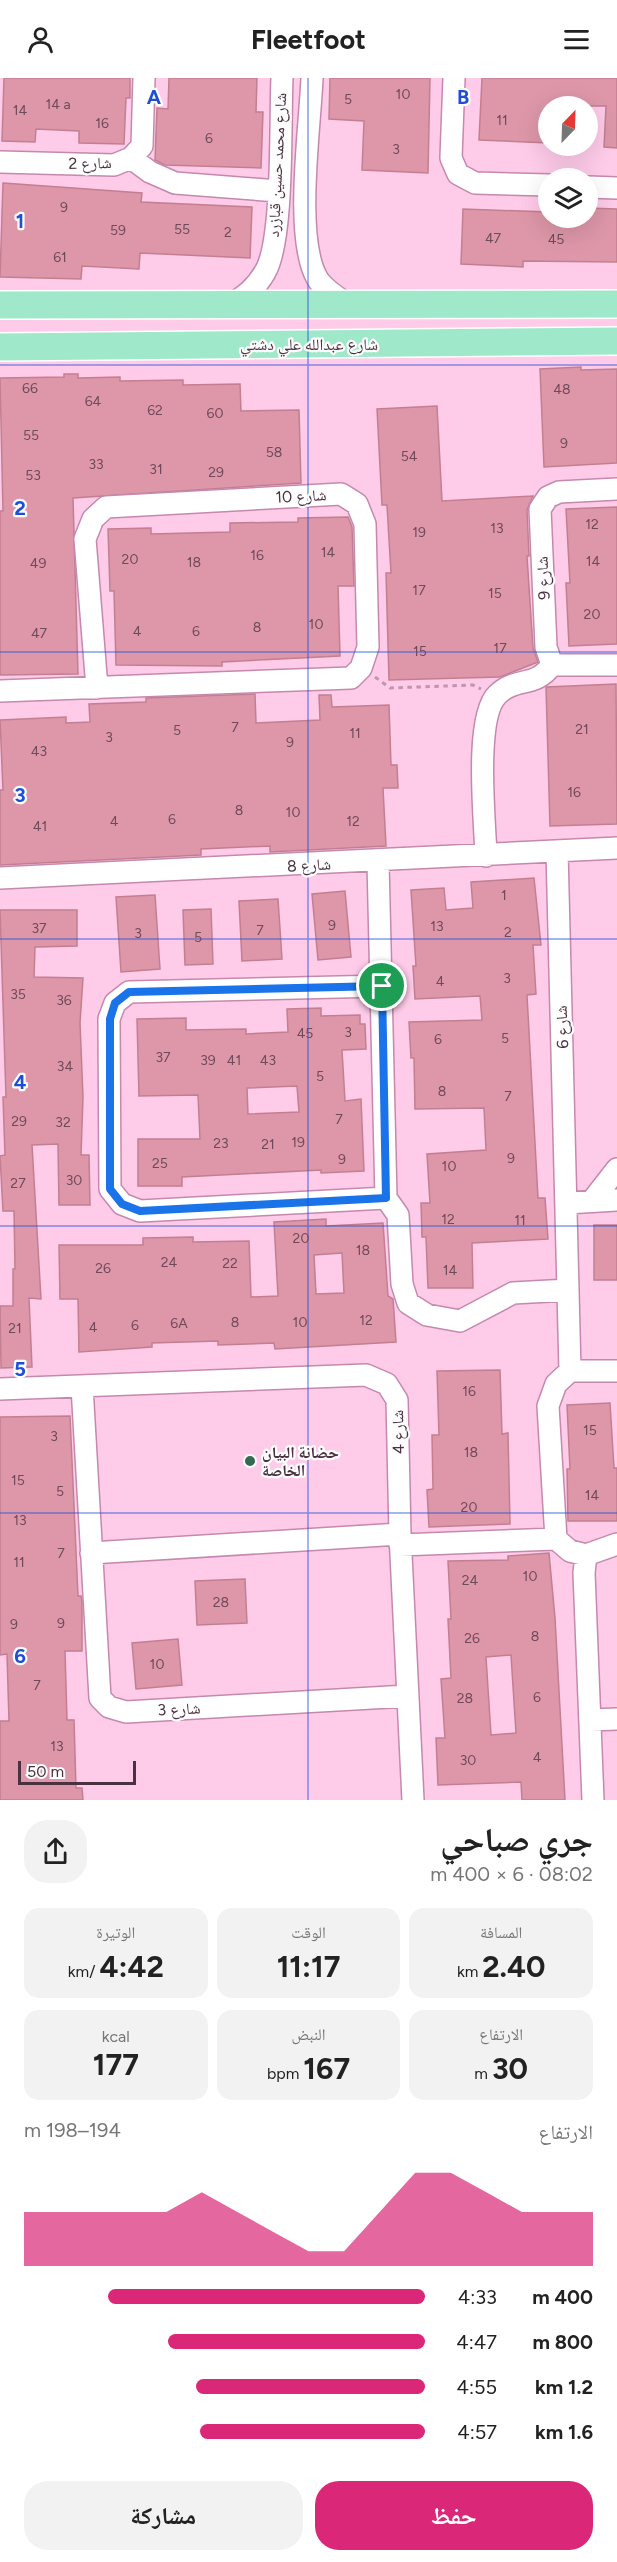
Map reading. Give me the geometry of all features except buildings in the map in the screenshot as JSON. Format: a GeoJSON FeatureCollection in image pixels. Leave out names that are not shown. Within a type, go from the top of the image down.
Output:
{"type":"FeatureCollection","features":[{"type":"Feature","properties":{"kind":"main road"},"geometry":{"type":"LineString","coordinates":[[0,305],[617,303]]}},
{"type":"Feature","properties":{"kind":"main road"},"geometry":{"type":"LineString","coordinates":[[516,342],[571,328],[575,312],[567,304]]}},
{"type":"Feature","properties":{"kind":"main road","name":"شارع عبدالله علي دشتي"},"geometry":{"type":"LineString","coordinates":[[0,347],[516,342],[615,334]]}},
{"type":"Feature","properties":{"kind":"street","name":"شارع 2"},"geometry":{"type":"LineString","coordinates":[[0,162],[114,165],[131,158],[142,146],[144,78]]}},
{"type":"Feature","properties":{"kind":"street","name":"شارع محمد حسين قبازرد"},"geometry":{"type":"LineString","coordinates":[[229,306],[251,292],[267,270],[277,219],[282,78]]}},
{"type":"Feature","properties":{"kind":"street","name":"شارع محمد حسين قبازرد"},"geometry":{"type":"LineString","coordinates":[[312,78],[304,225],[309,260],[318,281],[348,305]]}},
{"type":"Feature","properties":{"kind":"street"},"geometry":{"type":"LineString","coordinates":[[454,78],[451,158],[458,174],[476,183],[538,186]]}},
{"type":"Feature","properties":{"kind":"street"},"geometry":{"type":"LineString","coordinates":[[131,158],[150,172],[176,183],[278,191]]}},
{"type":"Feature","properties":{"kind":"street"},"geometry":{"type":"LineString","coordinates":[[598,187],[617,188]]}},
{"type":"Feature","properties":{"kind":"street"},"geometry":{"type":"LineString","coordinates":[[277,219],[279,225],[288,232],[295,232],[304,225]]}},
{"type":"Feature","properties":{"kind":"street","name":"شارع 9"},"geometry":{"type":"LineString","coordinates":[[552,665],[546,647],[540,509],[548,497],[559,492],[617,489]]}},
{"type":"Feature","properties":{"kind":"street","name":"شارع 10"},"geometry":{"type":"LineString","coordinates":[[98,688],[85,539],[93,519],[106,507],[341,494],[357,504],[365,524],[368,647],[361,668]]}},
{"type":"Feature","properties":{"kind":"street"},"geometry":{"type":"LineString","coordinates":[[486,855],[484,728],[488,709],[496,696],[509,686],[543,678],[552,665],[617,665]]}},
{"type":"Feature","properties":{"kind":"street"},"geometry":{"type":"LineString","coordinates":[[0,691],[351,678],[361,668]]}},
{"type":"Feature","properties":{"kind":"street","name":"شارع 8"},"geometry":{"type":"LineString","coordinates":[[0,878],[378,862],[617,848]]}},
{"type":"Feature","properties":{"kind":"street","name":"شارع 6"},"geometry":{"type":"LineString","coordinates":[[556,851],[570,1371]]}},
{"type":"Feature","properties":{"kind":"street"},"geometry":{"type":"LineString","coordinates":[[378,862],[386,1198],[398,1215],[402,1284],[408,1303],[427,1315],[460,1322],[513,1293],[568,1290]]}},
{"type":"Feature","properties":{"kind":"street"},"geometry":{"type":"LineString","coordinates":[[382,986],[129,992],[115,1003],[110,1019],[110,1189],[122,1204],[140,1211],[386,1198]]}},
{"type":"Feature","properties":{"kind":"street"},"geometry":{"type":"LineString","coordinates":[[592,1201],[617,1168]]}},
{"type":"Feature","properties":{"kind":"street"},"geometry":{"type":"LineString","coordinates":[[567,1203],[617,1200]]}},
{"type":"Feature","properties":{"kind":"street"},"geometry":{"type":"LineString","coordinates":[[556,1539],[548,1406],[556,1384],[570,1371],[617,1371]]}},
{"type":"Feature","properties":{"kind":"street","name":"شارع 4"},"geometry":{"type":"LineString","coordinates":[[0,1389],[366,1375],[387,1384],[397,1400],[400,1540],[413,1800]]}},
{"type":"Feature","properties":{"kind":"street","name":"شارع 3"},"geometry":{"type":"LineString","coordinates":[[82,1386],[100,1698],[109,1707],[126,1712],[407,1696]]}},
{"type":"Feature","properties":{"kind":"street"},"geometry":{"type":"LineString","coordinates":[[91,1552],[400,1540],[556,1539],[570,1551],[586,1555],[617,1544]]}},
{"type":"Feature","properties":{"kind":"street"},"geometry":{"type":"LineString","coordinates":[[586,1555],[584,1573],[594,1800]]}},
{"type":"Feature","properties":{"kind":"street"},"geometry":{"type":"LineString","coordinates":[[591,1720],[617,1719]]}},
{"type":"Feature","properties":{"kind":"path"},"geometry":{"type":"LineString","coordinates":[[361,668],[390,688],[473,685],[496,696]]}},
{"type":"Feature","properties":{"kind":"place","name":"حضانة البيان الخاصة"},"geometry":{"type":"Point","coordinates":[250,1461]}},
{"type":"Feature","properties":{"kind":"route"},"geometry":{"type":"LineString","coordinates":[[382,986],[386,1198],[140,1211],[122,1204],[110,1189],[110,1019],[115,1003],[129,992],[382,986]]}}]}
